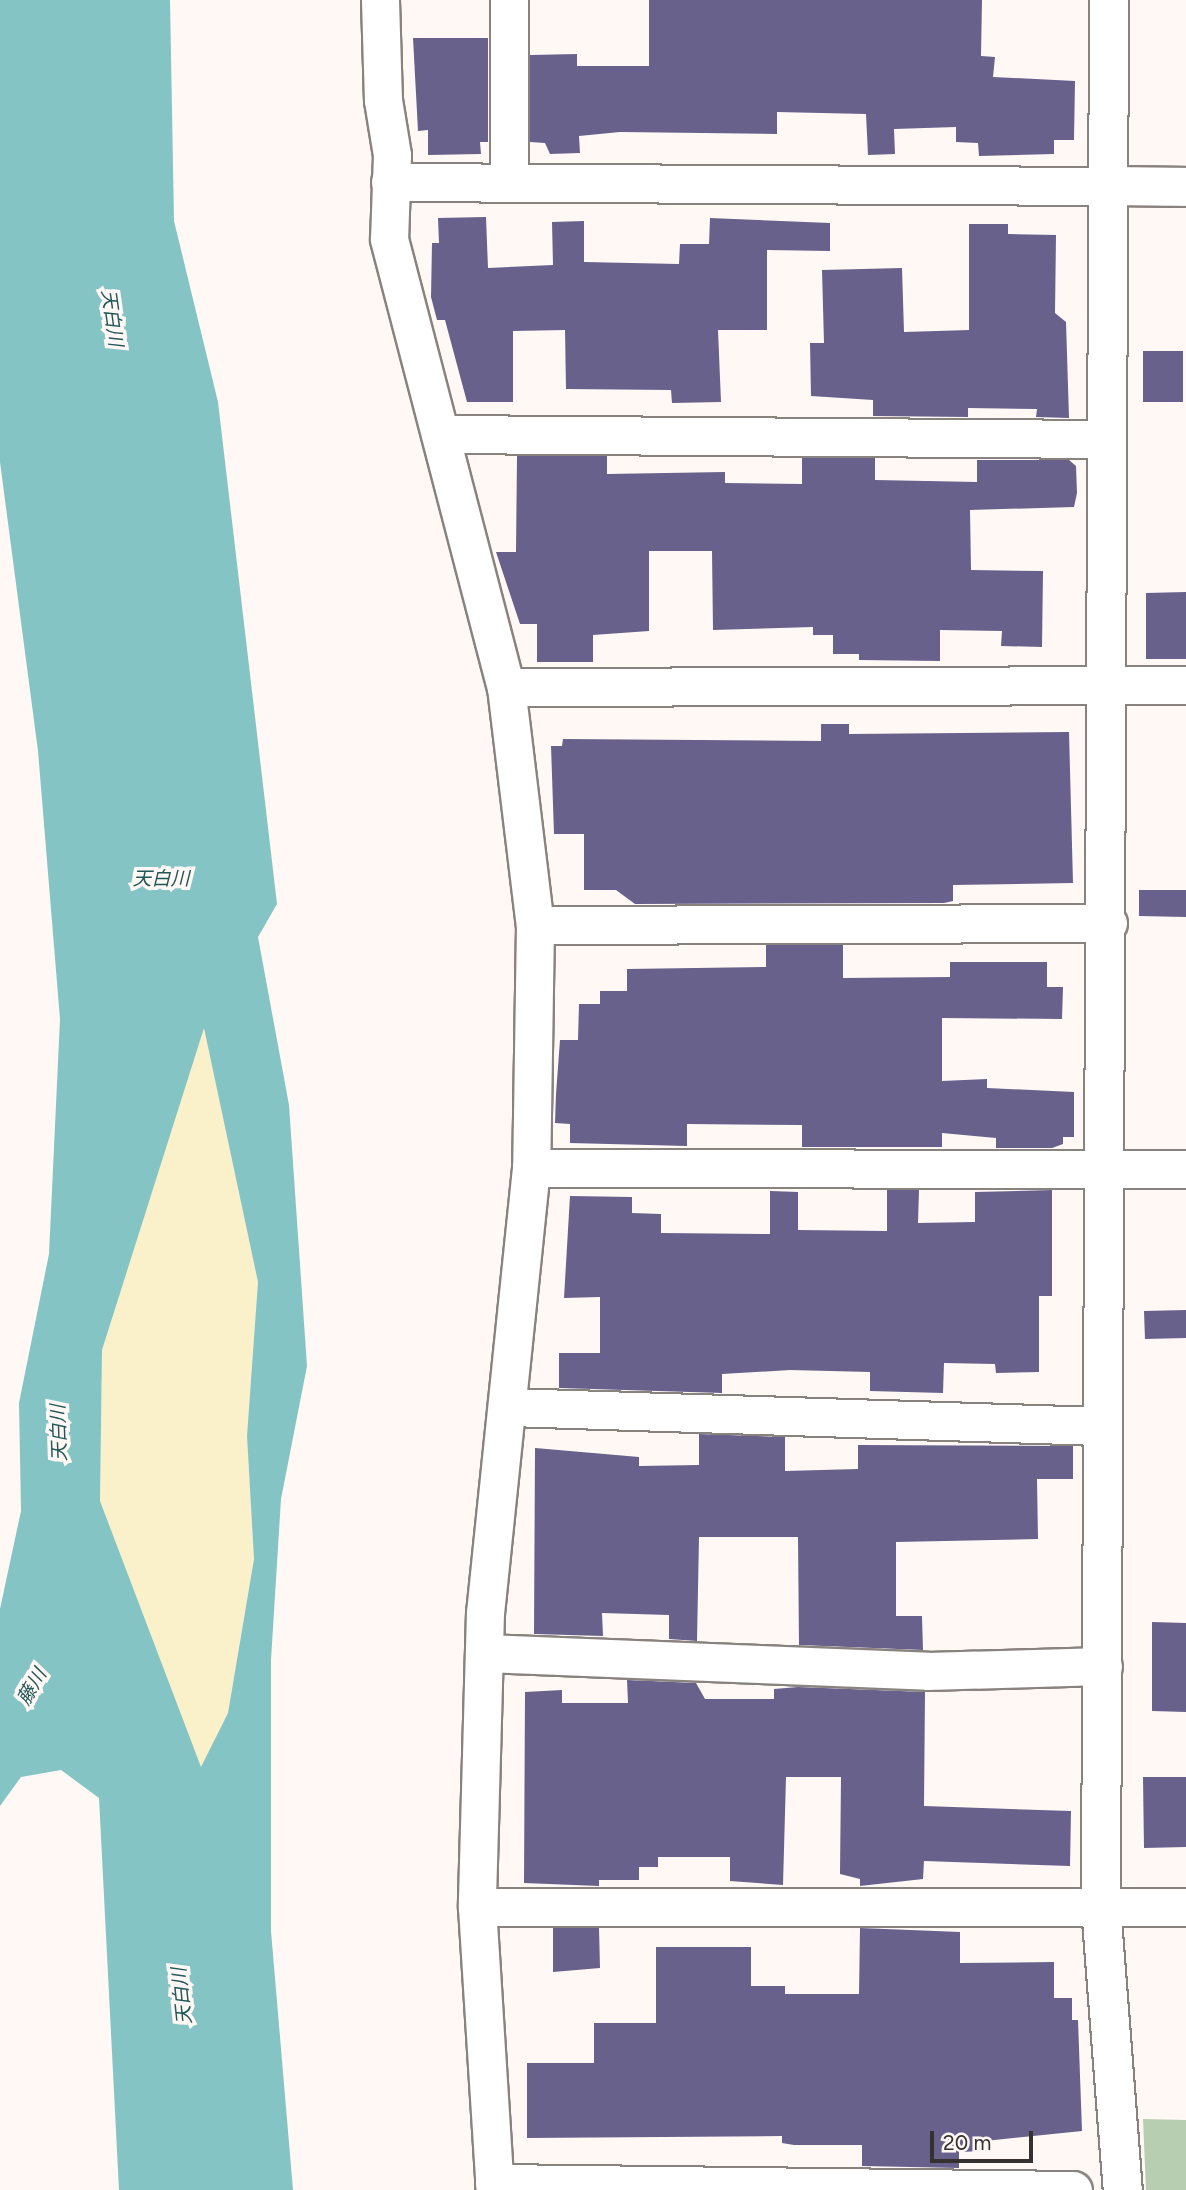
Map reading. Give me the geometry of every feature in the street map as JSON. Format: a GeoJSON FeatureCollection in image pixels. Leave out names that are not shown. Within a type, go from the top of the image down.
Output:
{"type":"FeatureCollection","features":[{"type":"Feature","properties":{"kind":"street"},"geometry":{"type":"LineString","coordinates":[[380,0],[390,182],[389,239],[506,687],[535,925],[531,1168],[485,1654],[477,1908],[494,2186],[1073,2190]]}},
{"type":"Feature","properties":{"kind":"street"},"geometry":{"type":"LineString","coordinates":[[509,0],[509,182]]}},
{"type":"Feature","properties":{"kind":"street"},"geometry":{"type":"LineString","coordinates":[[1109,0],[1106,439],[1111,684],[1099,1426],[1103,1667],[1101,1907],[1123,2190]]}},
{"type":"Feature","properties":{"kind":"street"},"geometry":{"type":"LineString","coordinates":[[390,182],[1186,187]]}},
{"type":"Feature","properties":{"kind":"street"},"geometry":{"type":"LineString","coordinates":[[440,434],[1106,439]]}},
{"type":"Feature","properties":{"kind":"street"},"geometry":{"type":"LineString","coordinates":[[506,687],[1186,685]]}},
{"type":"Feature","properties":{"kind":"street"},"geometry":{"type":"LineString","coordinates":[[535,925],[1108,923]]}},
{"type":"Feature","properties":{"kind":"street"},"geometry":{"type":"LineString","coordinates":[[531,1168],[1186,1169]]}},
{"type":"Feature","properties":{"kind":"street"},"geometry":{"type":"LineString","coordinates":[[510,1407],[1099,1426]]}},
{"type":"Feature","properties":{"kind":"street"},"geometry":{"type":"LineString","coordinates":[[485,1654],[928,1671],[1103,1667]]}},
{"type":"Feature","properties":{"kind":"street"},"geometry":{"type":"LineString","coordinates":[[477,1908],[1186,1907]]}},
{"type":"Feature","properties":{"kind":"green space"},"geometry":{"type":"Polygon","coordinates":[[[1143,2119],[1186,2120],[1186,2190],[1146,2190],[1143,2119]]]}},
{"type":"Feature","properties":{"kind":"sand"},"geometry":{"type":"Polygon","coordinates":[[[204,1026],[258,1282],[247,1436],[254,1559],[228,1713],[201,1768],[100,1501],[102,1350],[204,1026]]]}},
{"type":"Feature","properties":{"kind":"water","name":"天白川"},"geometry":{"type":"Polygon","coordinates":[[[0,0],[170,0],[174,221],[218,402],[277,904],[258,937],[289,1105],[307,1366],[281,1499],[271,1660],[271,1931],[293,2190],[119,2190],[99,1798],[61,1770],[21,1777],[0,1806],[0,1609],[21,1511],[19,1403],[49,1254],[60,1019],[38,751],[0,462],[0,0]],[[204,1028],[102,1350],[100,1501],[201,1767],[228,1713],[254,1559],[247,1436],[258,1282],[204,1028]]]}},
{"type":"Feature","properties":{"kind":"building"},"geometry":{"type":"Polygon","coordinates":[[[649,0],[982,0],[981,56],[995,57],[993,77],[1075,81],[1074,140],[1054,140],[1054,154],[979,156],[978,143],[956,142],[956,127],[894,129],[895,154],[868,155],[866,114],[777,112],[777,134],[620,132],[579,136],[580,153],[550,154],[545,143],[530,142],[530,55],[577,54],[577,66],[649,66],[649,0]]]}},
{"type":"Feature","properties":{"kind":"building"},"geometry":{"type":"Polygon","coordinates":[[[413,38],[488,38],[488,142],[480,142],[481,154],[428,155],[428,130],[418,131],[413,38]]]}},
{"type":"Feature","properties":{"kind":"building"},"geometry":{"type":"Polygon","coordinates":[[[486,217],[488,268],[553,265],[552,222],[584,221],[584,262],[679,264],[680,244],[709,244],[710,218],[830,223],[830,251],[767,250],[767,330],[718,330],[721,402],[672,403],[671,390],[566,389],[565,330],[513,331],[513,402],[467,402],[445,320],[437,320],[431,297],[432,243],[439,243],[438,218],[486,217]]]}},
{"type":"Feature","properties":{"kind":"building"},"geometry":{"type":"Polygon","coordinates":[[[969,224],[1008,224],[1008,234],[1056,235],[1055,313],[1066,322],[1069,418],[1036,417],[1037,409],[968,408],[968,417],[873,416],[873,400],[811,396],[810,343],[824,343],[822,270],[902,268],[904,332],[969,330],[969,224]]]}},
{"type":"Feature","properties":{"kind":"building"},"geometry":{"type":"Polygon","coordinates":[[[1143,351],[1183,351],[1183,402],[1143,402],[1143,351]]]}},
{"type":"Feature","properties":{"kind":"building"},"geometry":{"type":"Polygon","coordinates":[[[517,456],[607,456],[607,474],[725,472],[725,483],[802,484],[802,458],[875,458],[875,480],[977,482],[977,460],[1069,460],[1076,466],[1077,493],[1074,507],[970,510],[971,570],[1043,571],[1042,647],[1001,646],[1002,631],[940,630],[940,661],[859,660],[859,654],[833,654],[833,635],[813,635],[813,627],[713,630],[712,551],[649,551],[649,631],[593,635],[593,662],[537,662],[537,624],[520,624],[496,552],[516,552],[517,456]]]}},
{"type":"Feature","properties":{"kind":"building"},"geometry":{"type":"Polygon","coordinates":[[[1186,592],[1186,659],[1146,659],[1146,593],[1186,592]]]}},
{"type":"Feature","properties":{"kind":"building"},"geometry":{"type":"Polygon","coordinates":[[[821,724],[849,724],[849,734],[1069,732],[1073,883],[953,885],[953,901],[944,903],[635,904],[616,890],[584,890],[584,834],[554,834],[551,746],[562,746],[563,739],[821,741],[821,724]]]}},
{"type":"Feature","properties":{"kind":"building"},"geometry":{"type":"Polygon","coordinates":[[[1139,890],[1186,890],[1186,917],[1139,916],[1139,890]]]}},
{"type":"Feature","properties":{"kind":"building"},"geometry":{"type":"Polygon","coordinates":[[[766,945],[843,945],[843,978],[950,977],[950,962],[1047,962],[1047,987],[1063,987],[1062,1019],[942,1018],[942,1081],[987,1079],[987,1088],[1074,1092],[1074,1137],[1063,1137],[1063,1144],[1052,1148],[996,1148],[996,1138],[942,1133],[942,1147],[802,1147],[802,1125],[687,1124],[687,1146],[570,1143],[570,1124],[555,1123],[556,1094],[560,1040],[578,1040],[579,1004],[600,1004],[600,991],[627,991],[627,969],[766,967],[766,945]]]}},
{"type":"Feature","properties":{"kind":"building"},"geometry":{"type":"Polygon","coordinates":[[[887,1190],[919,1190],[918,1223],[975,1222],[975,1192],[1052,1190],[1052,1296],[1039,1296],[1039,1372],[996,1373],[995,1364],[944,1363],[943,1393],[870,1391],[870,1372],[790,1370],[722,1374],[722,1393],[559,1388],[559,1353],[600,1353],[600,1297],[564,1298],[570,1196],[632,1197],[632,1213],[661,1214],[661,1233],[770,1234],[770,1191],[798,1192],[798,1230],[887,1231],[887,1190]]]}},
{"type":"Feature","properties":{"kind":"building"},"geometry":{"type":"Polygon","coordinates":[[[1186,1310],[1186,1338],[1145,1339],[1144,1311],[1186,1310]]]}},
{"type":"Feature","properties":{"kind":"building"},"geometry":{"type":"Polygon","coordinates":[[[699,1434],[785,1437],[785,1471],[858,1469],[858,1445],[1073,1446],[1073,1479],[1037,1479],[1038,1539],[896,1542],[896,1616],[922,1616],[923,1650],[799,1645],[798,1537],[699,1537],[697,1641],[669,1639],[669,1615],[602,1613],[603,1636],[534,1634],[535,1448],[639,1457],[639,1466],[699,1465],[699,1434]]]}},
{"type":"Feature","properties":{"kind":"building"},"geometry":{"type":"Polygon","coordinates":[[[1152,1622],[1186,1623],[1186,1712],[1152,1711],[1152,1622]]]}},
{"type":"Feature","properties":{"kind":"building"},"geometry":{"type":"Polygon","coordinates":[[[627,1680],[696,1683],[705,1699],[774,1699],[774,1689],[798,1687],[925,1692],[924,1806],[1071,1811],[1070,1866],[924,1861],[923,1879],[860,1886],[860,1879],[840,1874],[841,1777],[786,1777],[783,1885],[730,1881],[730,1857],[658,1857],[658,1867],[639,1867],[639,1880],[599,1880],[599,1886],[524,1883],[525,1692],[562,1690],[562,1703],[628,1703],[627,1680]]]}},
{"type":"Feature","properties":{"kind":"building"},"geometry":{"type":"Polygon","coordinates":[[[1143,1777],[1186,1777],[1186,1847],[1144,1848],[1143,1777]]]}},
{"type":"Feature","properties":{"kind":"building"},"geometry":{"type":"Polygon","coordinates":[[[553,1928],[599,1928],[600,1968],[553,1972],[553,1928]]]}},
{"type":"Feature","properties":{"kind":"building"},"geometry":{"type":"Polygon","coordinates":[[[860,1928],[960,1932],[960,1963],[1054,1962],[1054,1998],[1072,1998],[1072,2020],[1078,2020],[1082,2131],[985,2141],[983,2151],[959,2152],[959,2168],[862,2166],[862,2145],[794,2145],[782,2143],[782,2136],[527,2138],[527,2063],[594,2063],[594,2023],[656,2023],[656,1947],[751,1947],[751,1986],[785,1986],[785,1994],[859,1994],[860,1928]]]}},
{"type":"Feature","properties":{"kind":"water label","name":"藤川"},"geometry":{"type":"Point","coordinates":[32,1687]}}]}
